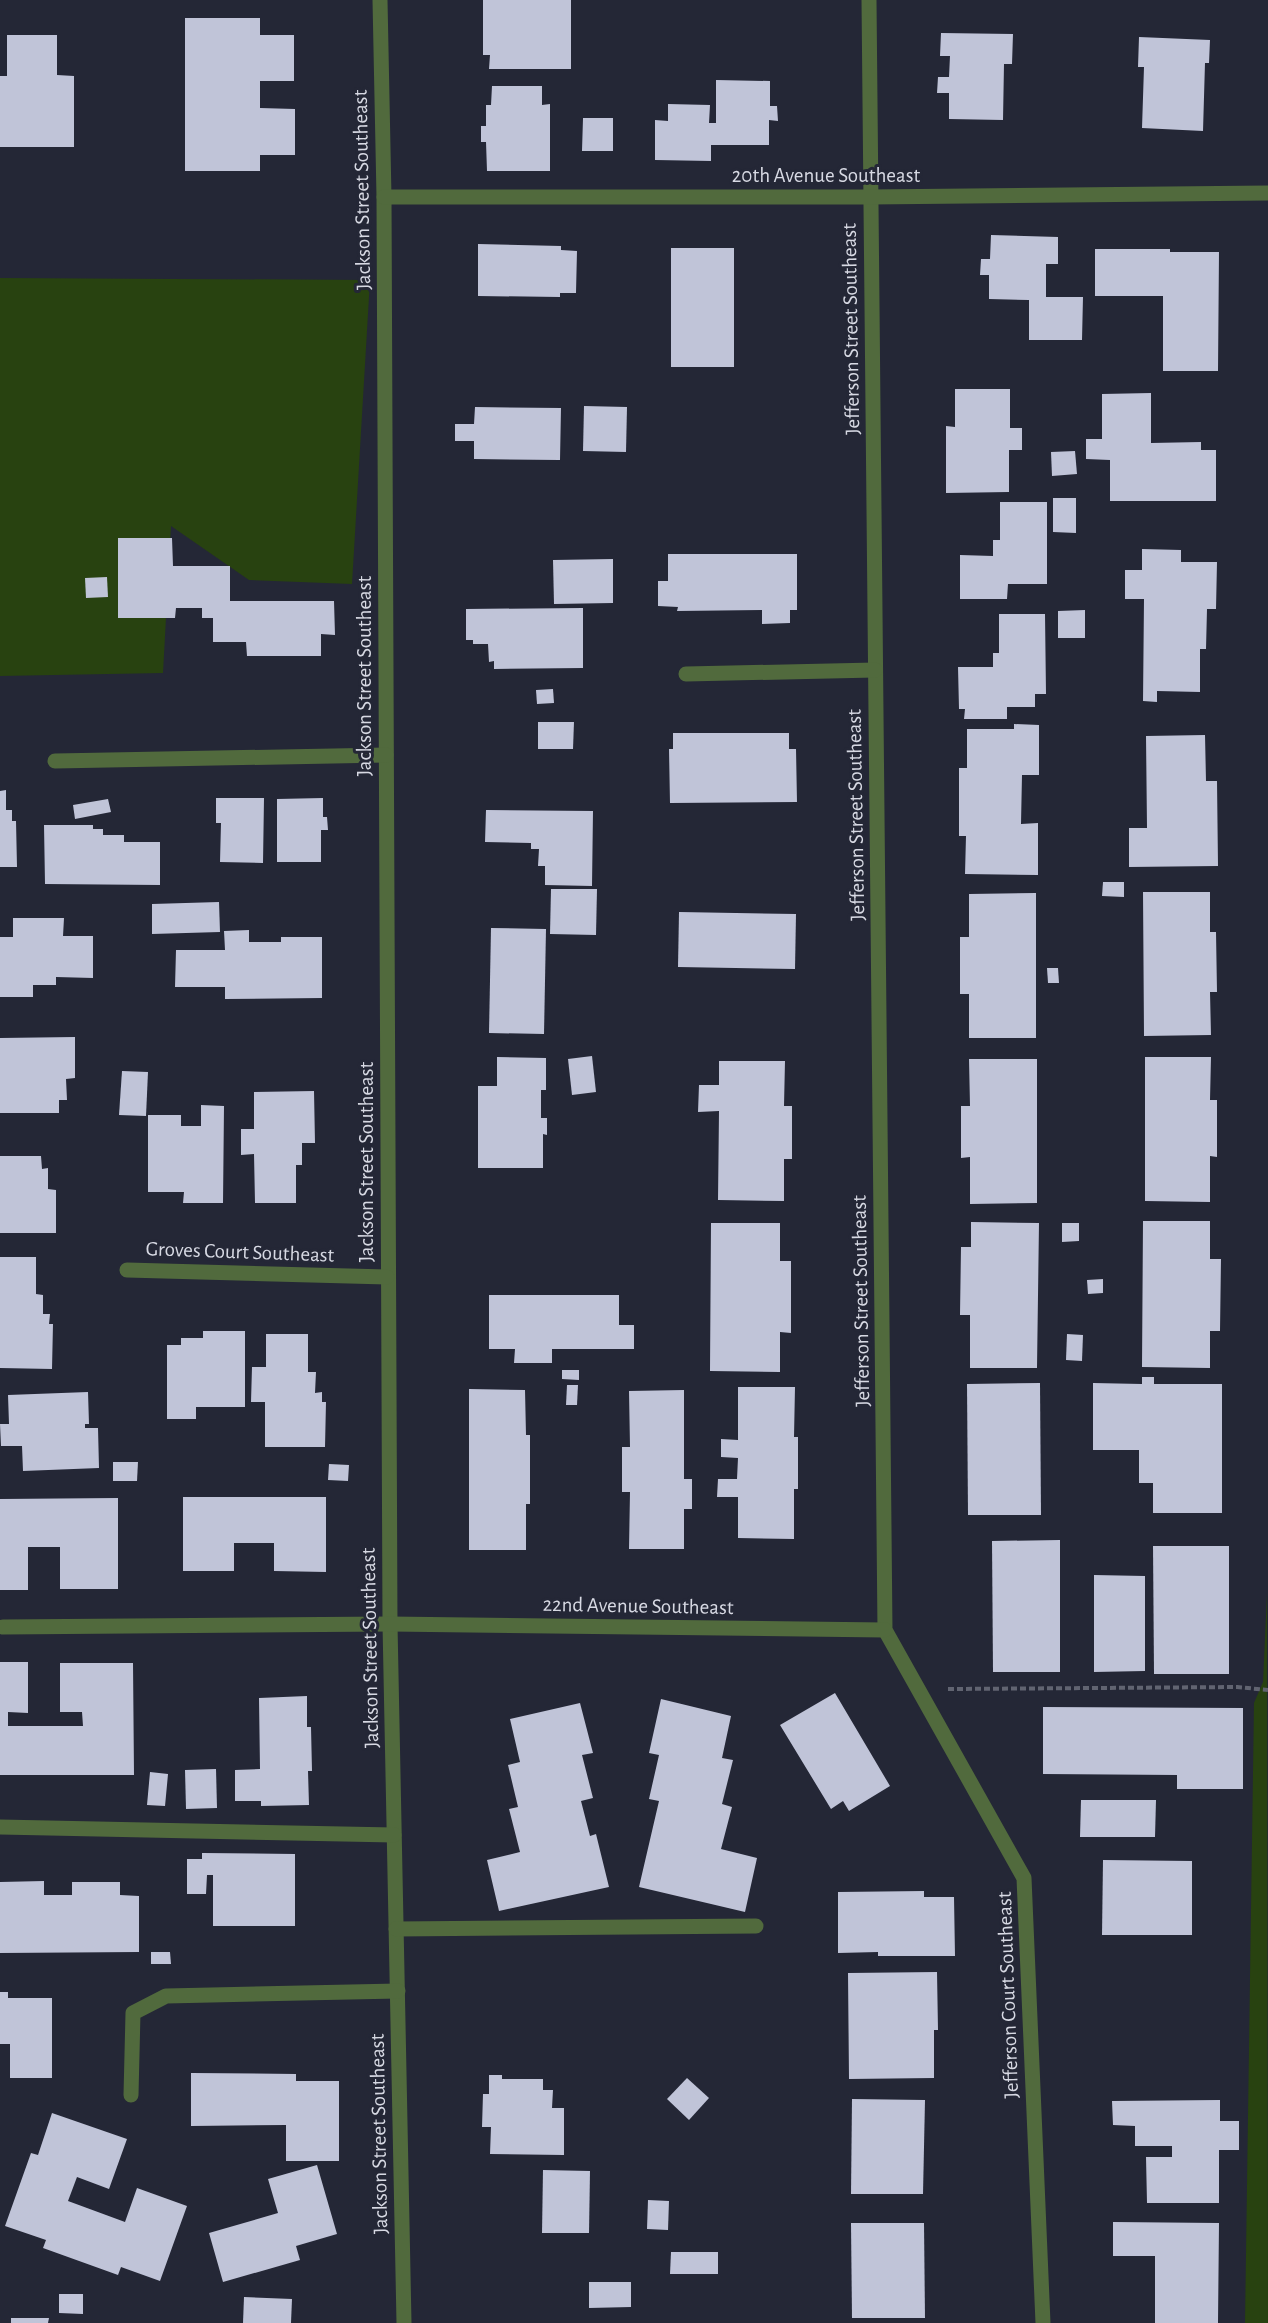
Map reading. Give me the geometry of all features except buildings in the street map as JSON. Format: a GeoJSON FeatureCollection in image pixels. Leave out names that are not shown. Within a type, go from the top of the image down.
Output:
{"type":"FeatureCollection","features":[{"type":"Feature","properties":{"kind":"street","name":"Jackson Street Southeast"},"geometry":{"type":"LineString","coordinates":[[380,0],[384,197],[390,1624],[404,2323]]}},
{"type":"Feature","properties":{"kind":"street","name":"Jefferson Street Southeast"},"geometry":{"type":"LineString","coordinates":[[869,0],[885,1630]]}},
{"type":"Feature","properties":{"kind":"street","name":"20th Avenue Southeast"},"geometry":{"type":"LineString","coordinates":[[384,197],[870,197],[1268,193]]}},
{"type":"Feature","properties":{"kind":"street"},"geometry":{"type":"LineString","coordinates":[[686,674],[875,670]]}},
{"type":"Feature","properties":{"kind":"street"},"geometry":{"type":"LineString","coordinates":[[55,761],[386,755]]}},
{"type":"Feature","properties":{"kind":"street","name":"Groves Court Southeast"},"geometry":{"type":"LineString","coordinates":[[127,1270],[387,1277]]}},
{"type":"Feature","properties":{"kind":"street","name":"22nd Avenue Southeast"},"geometry":{"type":"LineString","coordinates":[[3,1627],[390,1624],[885,1630]]}},
{"type":"Feature","properties":{"kind":"street","name":"Jefferson Court Southeast"},"geometry":{"type":"LineString","coordinates":[[885,1630],[1024,1878],[1043,2323]]}},
{"type":"Feature","properties":{"kind":"street"},"geometry":{"type":"LineString","coordinates":[[0,1827],[394,1835]]}},
{"type":"Feature","properties":{"kind":"street"},"geometry":{"type":"LineString","coordinates":[[396,1929],[756,1926]]}},
{"type":"Feature","properties":{"kind":"street"},"geometry":{"type":"LineString","coordinates":[[131,2095],[133,2013],[166,1996],[398,1991]]}},
{"type":"Feature","properties":{"kind":"path"},"geometry":{"type":"LineString","coordinates":[[918,1689],[1237,1687],[1268,1690]]}},
{"type":"Feature","properties":{"kind":"green space"},"geometry":{"type":"Polygon","coordinates":[[[0,278],[370,280],[352,584],[249,580],[171,526],[163,673],[0,676],[0,278]]]}},
{"type":"Feature","properties":{"kind":"green space"},"geometry":{"type":"Polygon","coordinates":[[[1267,1593],[1268,2323],[1245,2323],[1254,1703],[1263,1682],[1267,1593]]]}}]}
